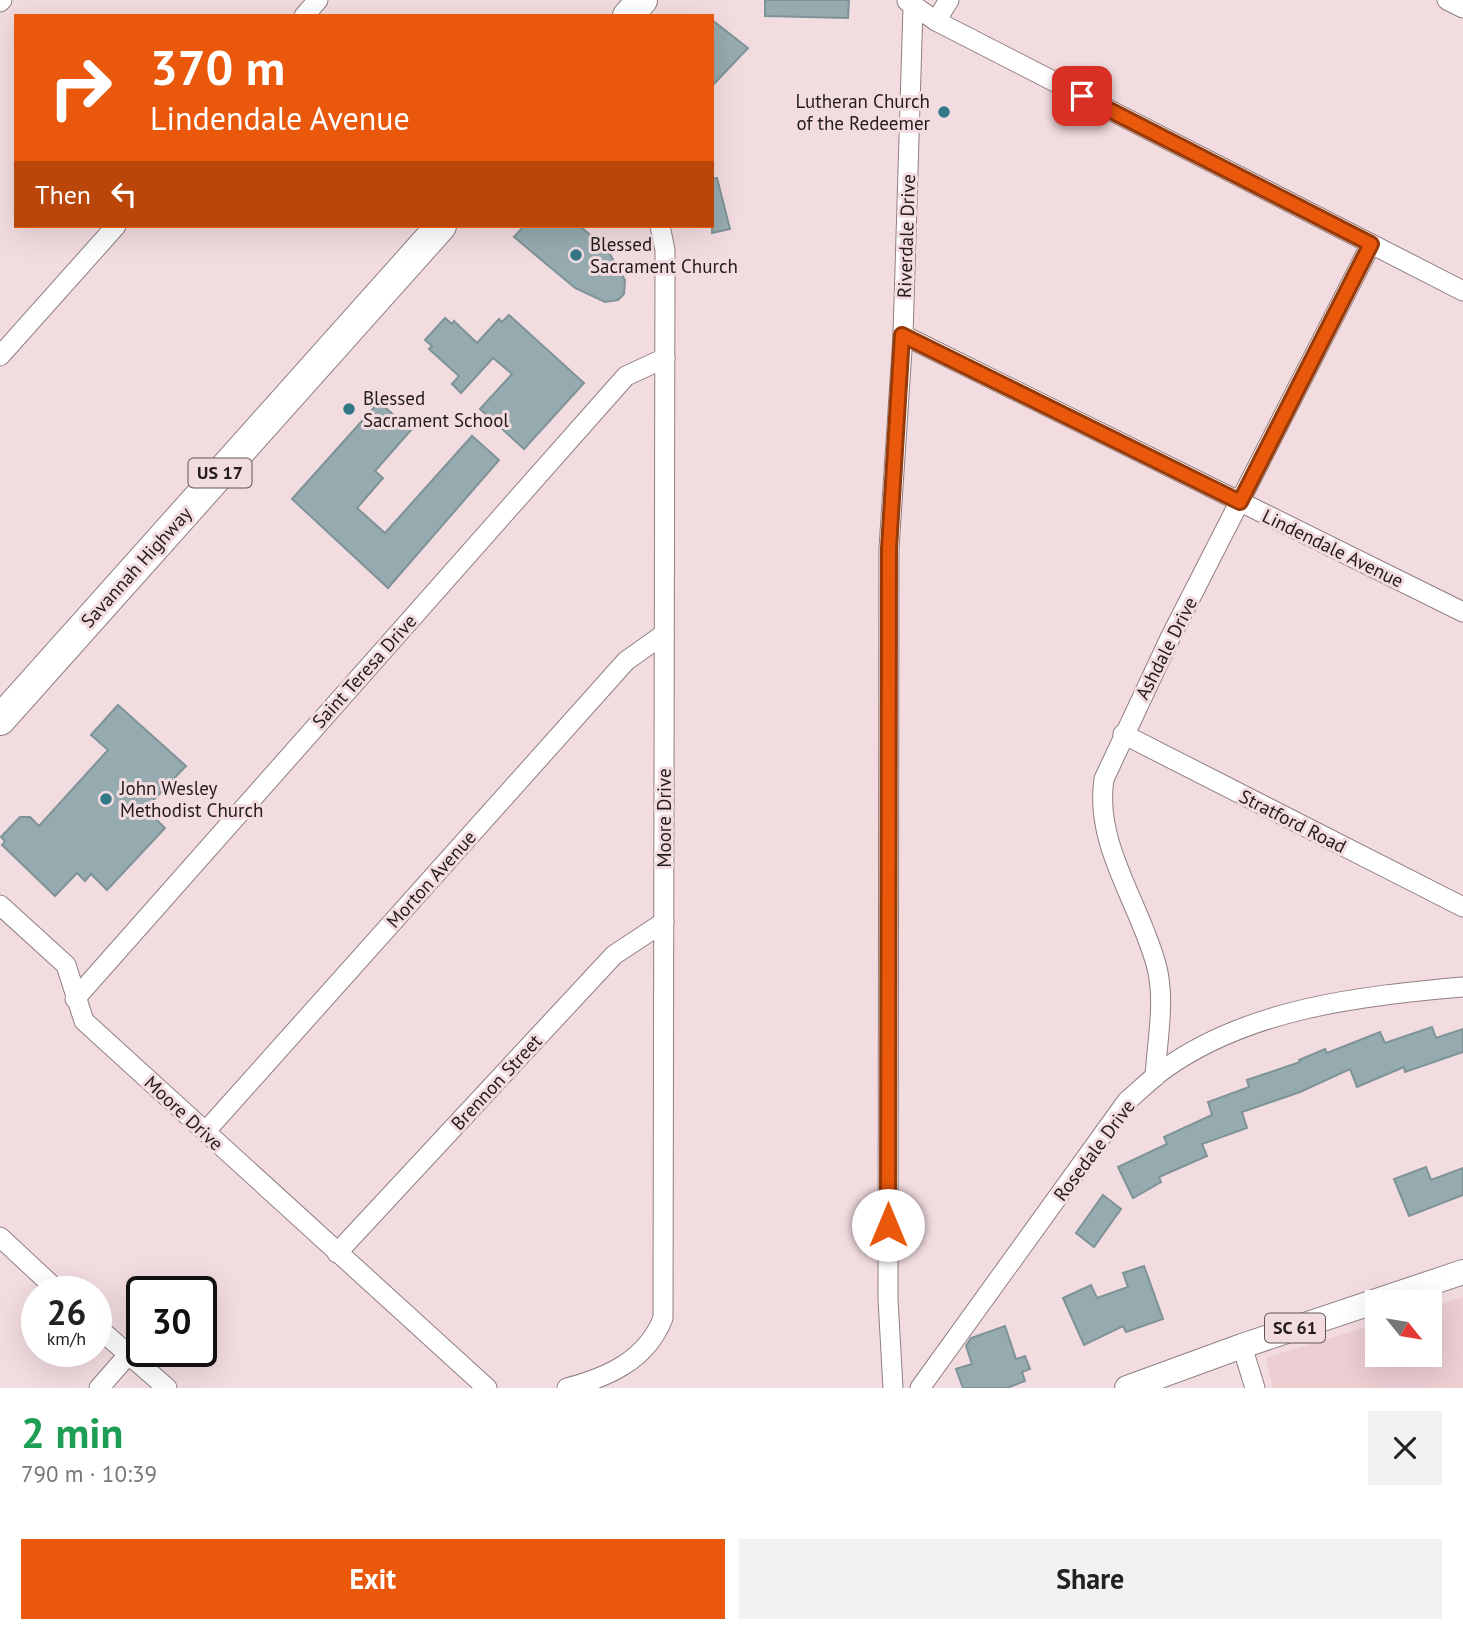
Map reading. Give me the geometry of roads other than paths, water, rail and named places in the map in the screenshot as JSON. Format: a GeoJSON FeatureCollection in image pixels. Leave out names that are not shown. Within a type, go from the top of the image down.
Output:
{"type":"FeatureCollection","features":[{"type":"Feature","properties":{"kind":"highway"},"geometry":{"type":"LineString","coordinates":[[630,14],[642,0]]}},
{"type":"Feature","properties":{"kind":"highway","name":"Savannah Highway"},"geometry":{"type":"LineString","coordinates":[[0,720],[439,228]]}},
{"type":"Feature","properties":{"kind":"main road","name":"SC 61"},"geometry":{"type":"LineString","coordinates":[[1127,1388],[1242,1346],[1463,1272]]}},
{"type":"Feature","properties":{"kind":"street"},"geometry":{"type":"LineString","coordinates":[[306,14],[318,0]]}},
{"type":"Feature","properties":{"kind":"street"},"geometry":{"type":"LineString","coordinates":[[936,21],[949,0]]}},
{"type":"Feature","properties":{"kind":"street"},"geometry":{"type":"LineString","coordinates":[[1447,0],[1463,8]]}},
{"type":"Feature","properties":{"kind":"street"},"geometry":{"type":"LineString","coordinates":[[910,4],[936,21],[1463,290]]}},
{"type":"Feature","properties":{"kind":"street","name":"Riverdale Drive"},"geometry":{"type":"LineString","coordinates":[[893,1388],[888,1299],[889,548],[902,335],[910,4]]}},
{"type":"Feature","properties":{"kind":"street"},"geometry":{"type":"LineString","coordinates":[[0,356],[115,228]]}},
{"type":"Feature","properties":{"kind":"street","name":"Moore Drive"},"geometry":{"type":"LineString","coordinates":[[567,1388],[599,1384],[643,1353],[656,1336],[663,1318],[665,250],[660,228]]}},
{"type":"Feature","properties":{"kind":"street","name":"Ashdale Drive"},"geometry":{"type":"LineString","coordinates":[[1155,1077],[1160,990],[1157,966],[1104,829],[1101,796],[1106,770],[1371,244]]}},
{"type":"Feature","properties":{"kind":"street","name":"Lindendale Avenue"},"geometry":{"type":"LineString","coordinates":[[902,335],[1463,612]]}},
{"type":"Feature","properties":{"kind":"street","name":"Saint Teresa Drive"},"geometry":{"type":"LineString","coordinates":[[75,999],[626,376],[665,358]]}},
{"type":"Feature","properties":{"kind":"street","name":"Morton Avenue"},"geometry":{"type":"LineString","coordinates":[[205,1132],[626,661],[664,634]]}},
{"type":"Feature","properties":{"kind":"street","name":"Stratford Road"},"geometry":{"type":"LineString","coordinates":[[1123,734],[1463,907]]}},
{"type":"Feature","properties":{"kind":"street","name":"Moore Drive"},"geometry":{"type":"LineString","coordinates":[[0,905],[66,965],[84,1021],[487,1388]]}},
{"type":"Feature","properties":{"kind":"street","name":"Brennon Street"},"geometry":{"type":"LineString","coordinates":[[337,1253],[614,955],[664,922]]}},
{"type":"Feature","properties":{"kind":"street","name":"Rosedale Drive"},"geometry":{"type":"LineString","coordinates":[[920,1388],[1127,1101],[1155,1077],[1217,1038],[1284,1015],[1360,996],[1463,987]]}},
{"type":"Feature","properties":{"kind":"street"},"geometry":{"type":"LineString","coordinates":[[0,1237],[42,1276]]}},
{"type":"Feature","properties":{"kind":"street"},"geometry":{"type":"LineString","coordinates":[[112,1340],[126,1353]]}},
{"type":"Feature","properties":{"kind":"street"},"geometry":{"type":"LineString","coordinates":[[1242,1346],[1255,1388]]}},
{"type":"Feature","properties":{"kind":"street"},"geometry":{"type":"LineString","coordinates":[[99,1388],[126,1357]]}},
{"type":"Feature","properties":{"kind":"street"},"geometry":{"type":"LineString","coordinates":[[142,1367],[167,1388]]}},
{"type":"Feature","properties":{"kind":"place","name":"Lutheran Church of the Redeemer"},"geometry":{"type":"Point","coordinates":[944,112]}},
{"type":"Feature","properties":{"kind":"place","name":"Blessed Sacrament Church"},"geometry":{"type":"Point","coordinates":[576,255]}},
{"type":"Feature","properties":{"kind":"place","name":"Blessed Sacrament School"},"geometry":{"type":"Point","coordinates":[349,409]}},
{"type":"Feature","properties":{"kind":"place","name":"John Wesley Methodist Church"},"geometry":{"type":"Point","coordinates":[106,799]}}]}
